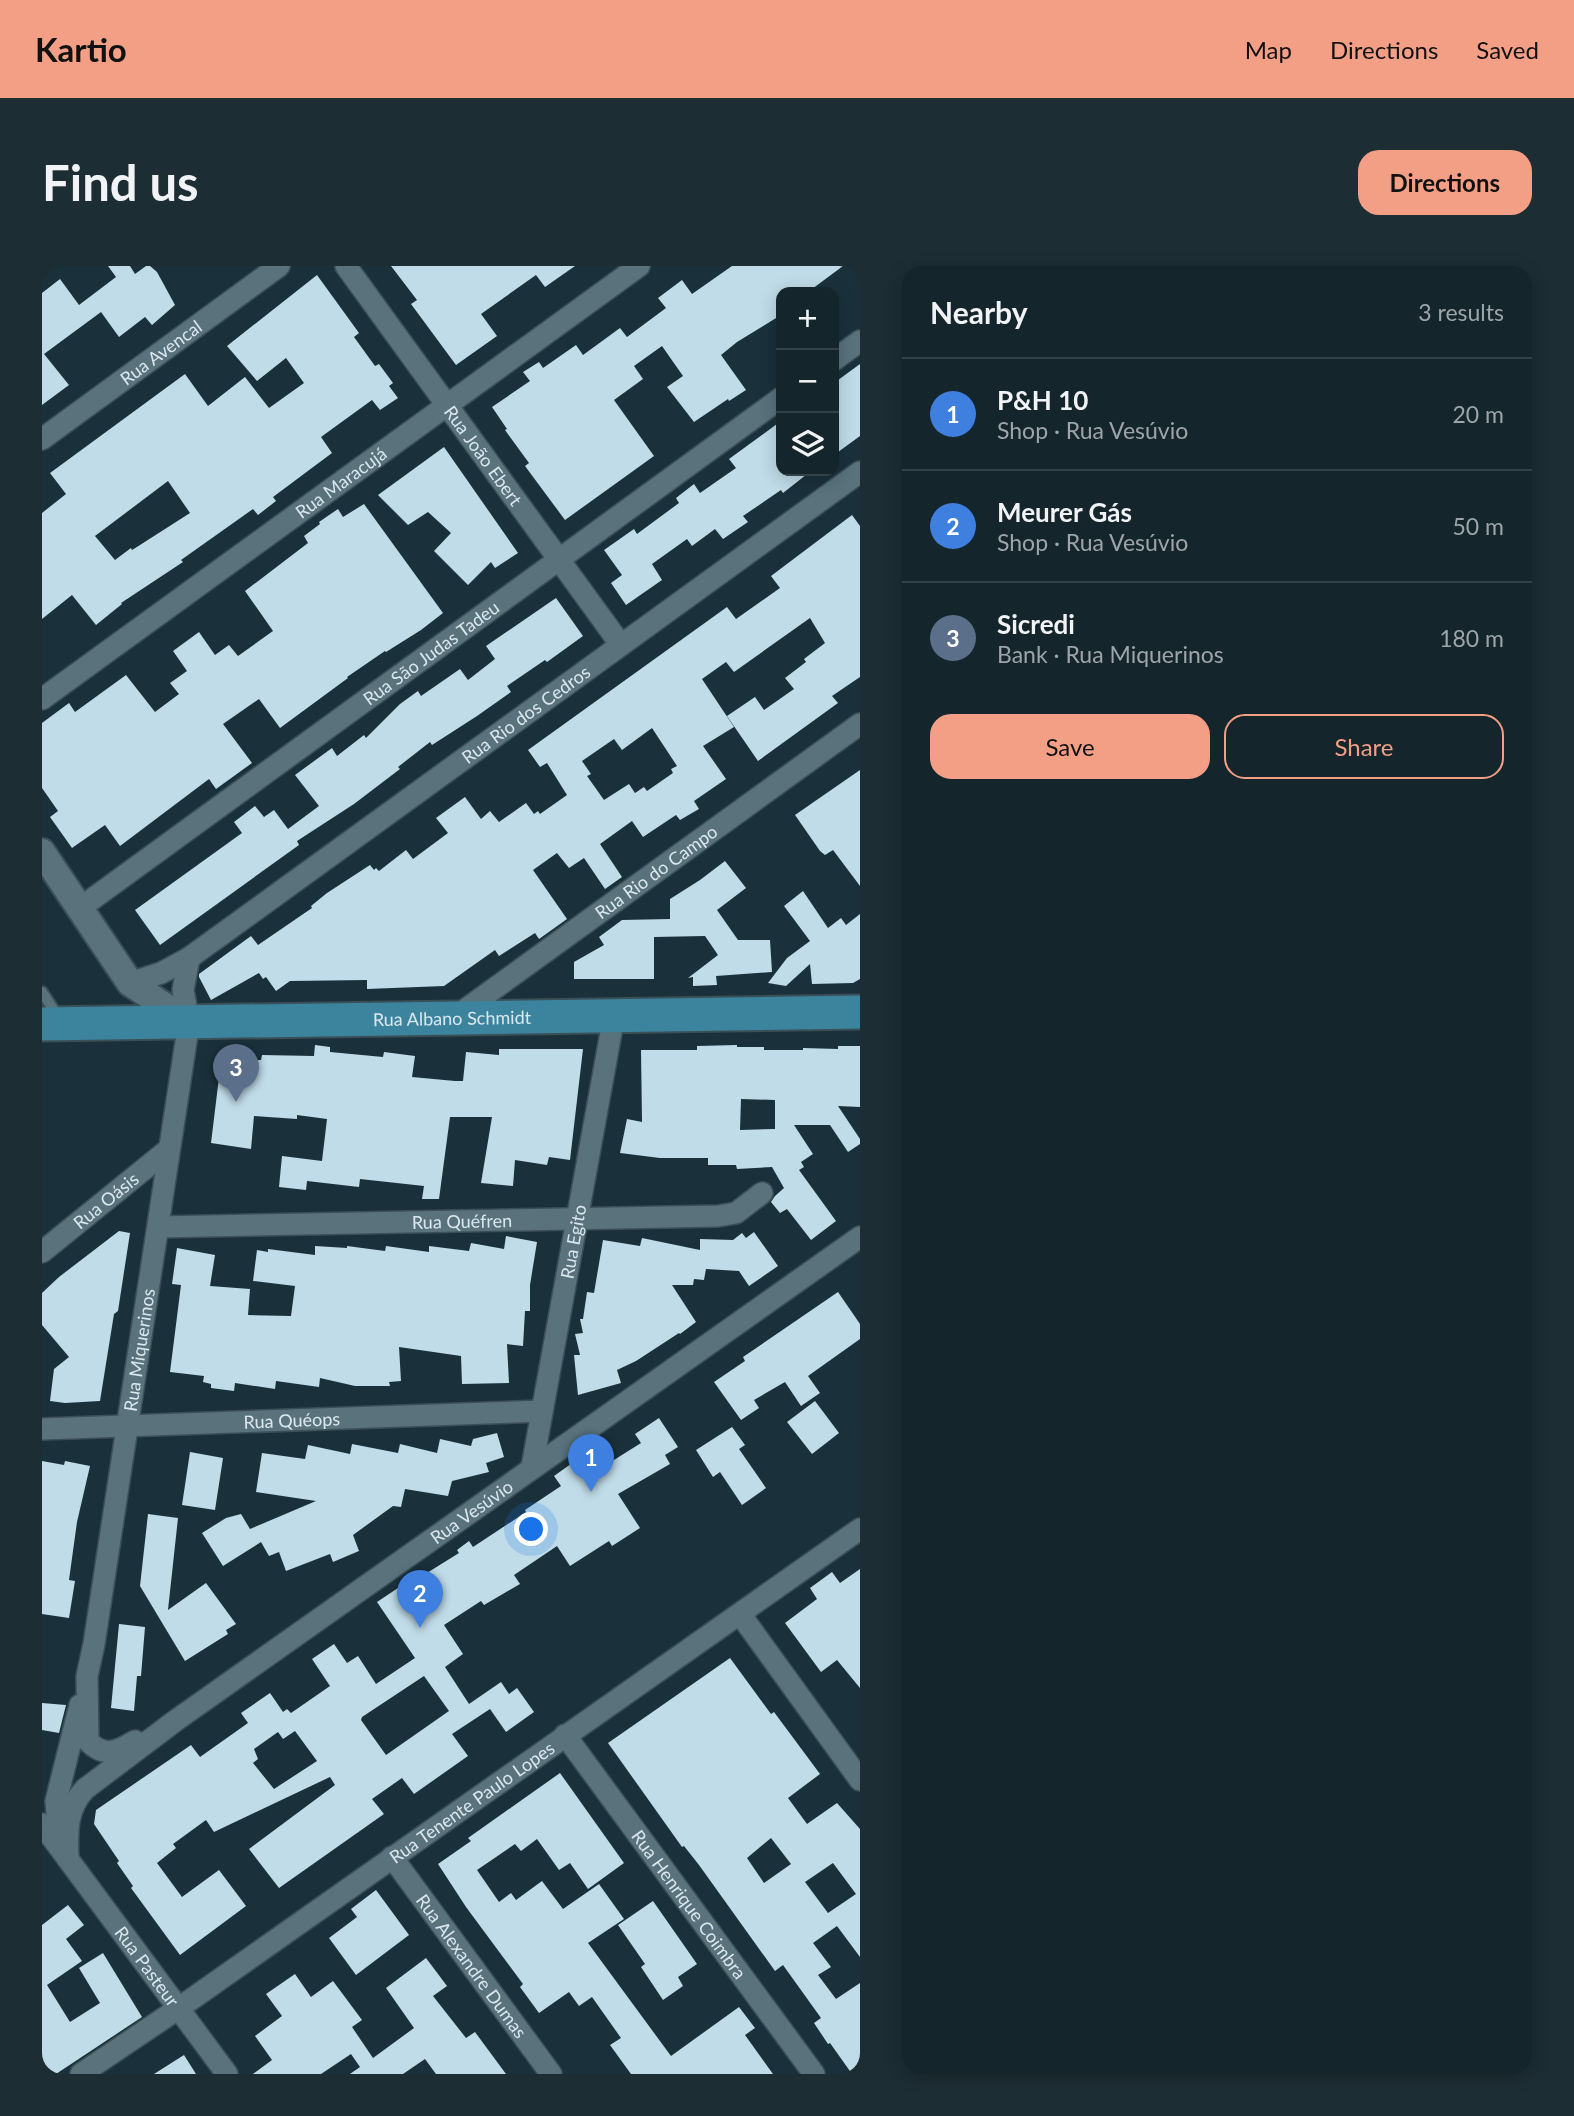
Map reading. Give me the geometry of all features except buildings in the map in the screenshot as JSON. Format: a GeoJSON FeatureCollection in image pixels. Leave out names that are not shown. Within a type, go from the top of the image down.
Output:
{"type":"FeatureCollection","features":[{"type":"Feature","properties":{"kind":"main road","name":"Rua Albano Schmidt"},"geometry":{"type":"LineString","coordinates":[[52,1024],[860,1012]]}},
{"type":"Feature","properties":{"kind":"street","name":"Rua Avencal"},"geometry":{"type":"LineString","coordinates":[[42,439],[279,266]]}},
{"type":"Feature","properties":{"kind":"street","name":"Rua João Ebert"},"geometry":{"type":"LineString","coordinates":[[346,266],[621,645]]}},
{"type":"Feature","properties":{"kind":"street","name":"Rua Maracujá"},"geometry":{"type":"LineString","coordinates":[[42,699],[639,266]]}},
{"type":"Feature","properties":{"kind":"street"},"geometry":{"type":"LineString","coordinates":[[839,356],[860,341]]}},
{"type":"Feature","properties":{"kind":"street","name":"Rua São Judas Tadeu"},"geometry":{"type":"LineString","coordinates":[[80,908],[776,402]]}},
{"type":"Feature","properties":{"kind":"street","name":"Rua Rio dos Cedros"},"geometry":{"type":"LineString","coordinates":[[130,983],[161,973],[189,958],[860,472]]}},
{"type":"Feature","properties":{"kind":"street","name":"Rua Rio do Campo"},"geometry":{"type":"LineString","coordinates":[[454,1018],[860,724]]}},
{"type":"Feature","properties":{"kind":"street"},"geometry":{"type":"LineString","coordinates":[[42,852],[130,983],[189,1022]]}},
{"type":"Feature","properties":{"kind":"street"},"geometry":{"type":"LineString","coordinates":[[189,958],[183,990],[189,1022]]}},
{"type":"Feature","properties":{"kind":"street"},"geometry":{"type":"LineString","coordinates":[[110,1023],[130,983]]}},
{"type":"Feature","properties":{"kind":"street","name":"Rua Egito"},"geometry":{"type":"LineString","coordinates":[[532,1467],[614,1016]]}},
{"type":"Feature","properties":{"kind":"street","name":"Rua Miquerinos"},"geometry":{"type":"LineString","coordinates":[[65,1855],[56,1821],[56,1801],[50,1789],[87,1676],[189,1022]]}},
{"type":"Feature","properties":{"kind":"street","name":"Rua Oásis"},"geometry":{"type":"LineString","coordinates":[[42,1252],[169,1149]]}},
{"type":"Feature","properties":{"kind":"street","name":"Rua Quéfren"},"geometry":{"type":"LineString","coordinates":[[158,1227],[718,1216],[736,1213],[762,1193]]}},
{"type":"Feature","properties":{"kind":"street","name":"Rua Vesúvio"},"geometry":{"type":"LineString","coordinates":[[65,1855],[70,1815],[75,1800],[85,1789],[175,1721],[860,1237]]}},
{"type":"Feature","properties":{"kind":"street","name":"Rua Quéops"},"geometry":{"type":"LineString","coordinates":[[42,1429],[542,1411]]}},
{"type":"Feature","properties":{"kind":"street","name":"Rua Tenente Paulo Lopes"},"geometry":{"type":"LineString","coordinates":[[81,2074],[860,1529]]}},
{"type":"Feature","properties":{"kind":"street"},"geometry":{"type":"LineString","coordinates":[[740,1614],[860,1780]]}},
{"type":"Feature","properties":{"kind":"street","name":"Rua Miquerinos"},"geometry":{"type":"LineString","coordinates":[[87,1676],[88,1741],[96,1750],[107,1752],[123,1748],[175,1721]]}},
{"type":"Feature","properties":{"kind":"street","name":"Rua Henrique Coimbra"},"geometry":{"type":"LineString","coordinates":[[565,1735],[814,2074]]}},
{"type":"Feature","properties":{"kind":"street","name":"Rua Pasteur"},"geometry":{"type":"LineString","coordinates":[[42,1824],[227,2074]]}},
{"type":"Feature","properties":{"kind":"street","name":"Rua Alexandre Dumas"},"geometry":{"type":"LineString","coordinates":[[392,1857],[551,2074]]}},
{"type":"Feature","properties":{"kind":"lane"},"geometry":{"type":"LineString","coordinates":[[42,992],[52,1024]]}},
{"type":"Feature","properties":{"kind":"place","name":"Sicredi"},"geometry":{"type":"Point","coordinates":[236,1102]}},
{"type":"Feature","properties":{"kind":"place","name":"P&H 10"},"geometry":{"type":"Point","coordinates":[591,1492]}},
{"type":"Feature","properties":{"kind":"place","name":"Meurer Gás"},"geometry":{"type":"Point","coordinates":[420,1628]}}]}
